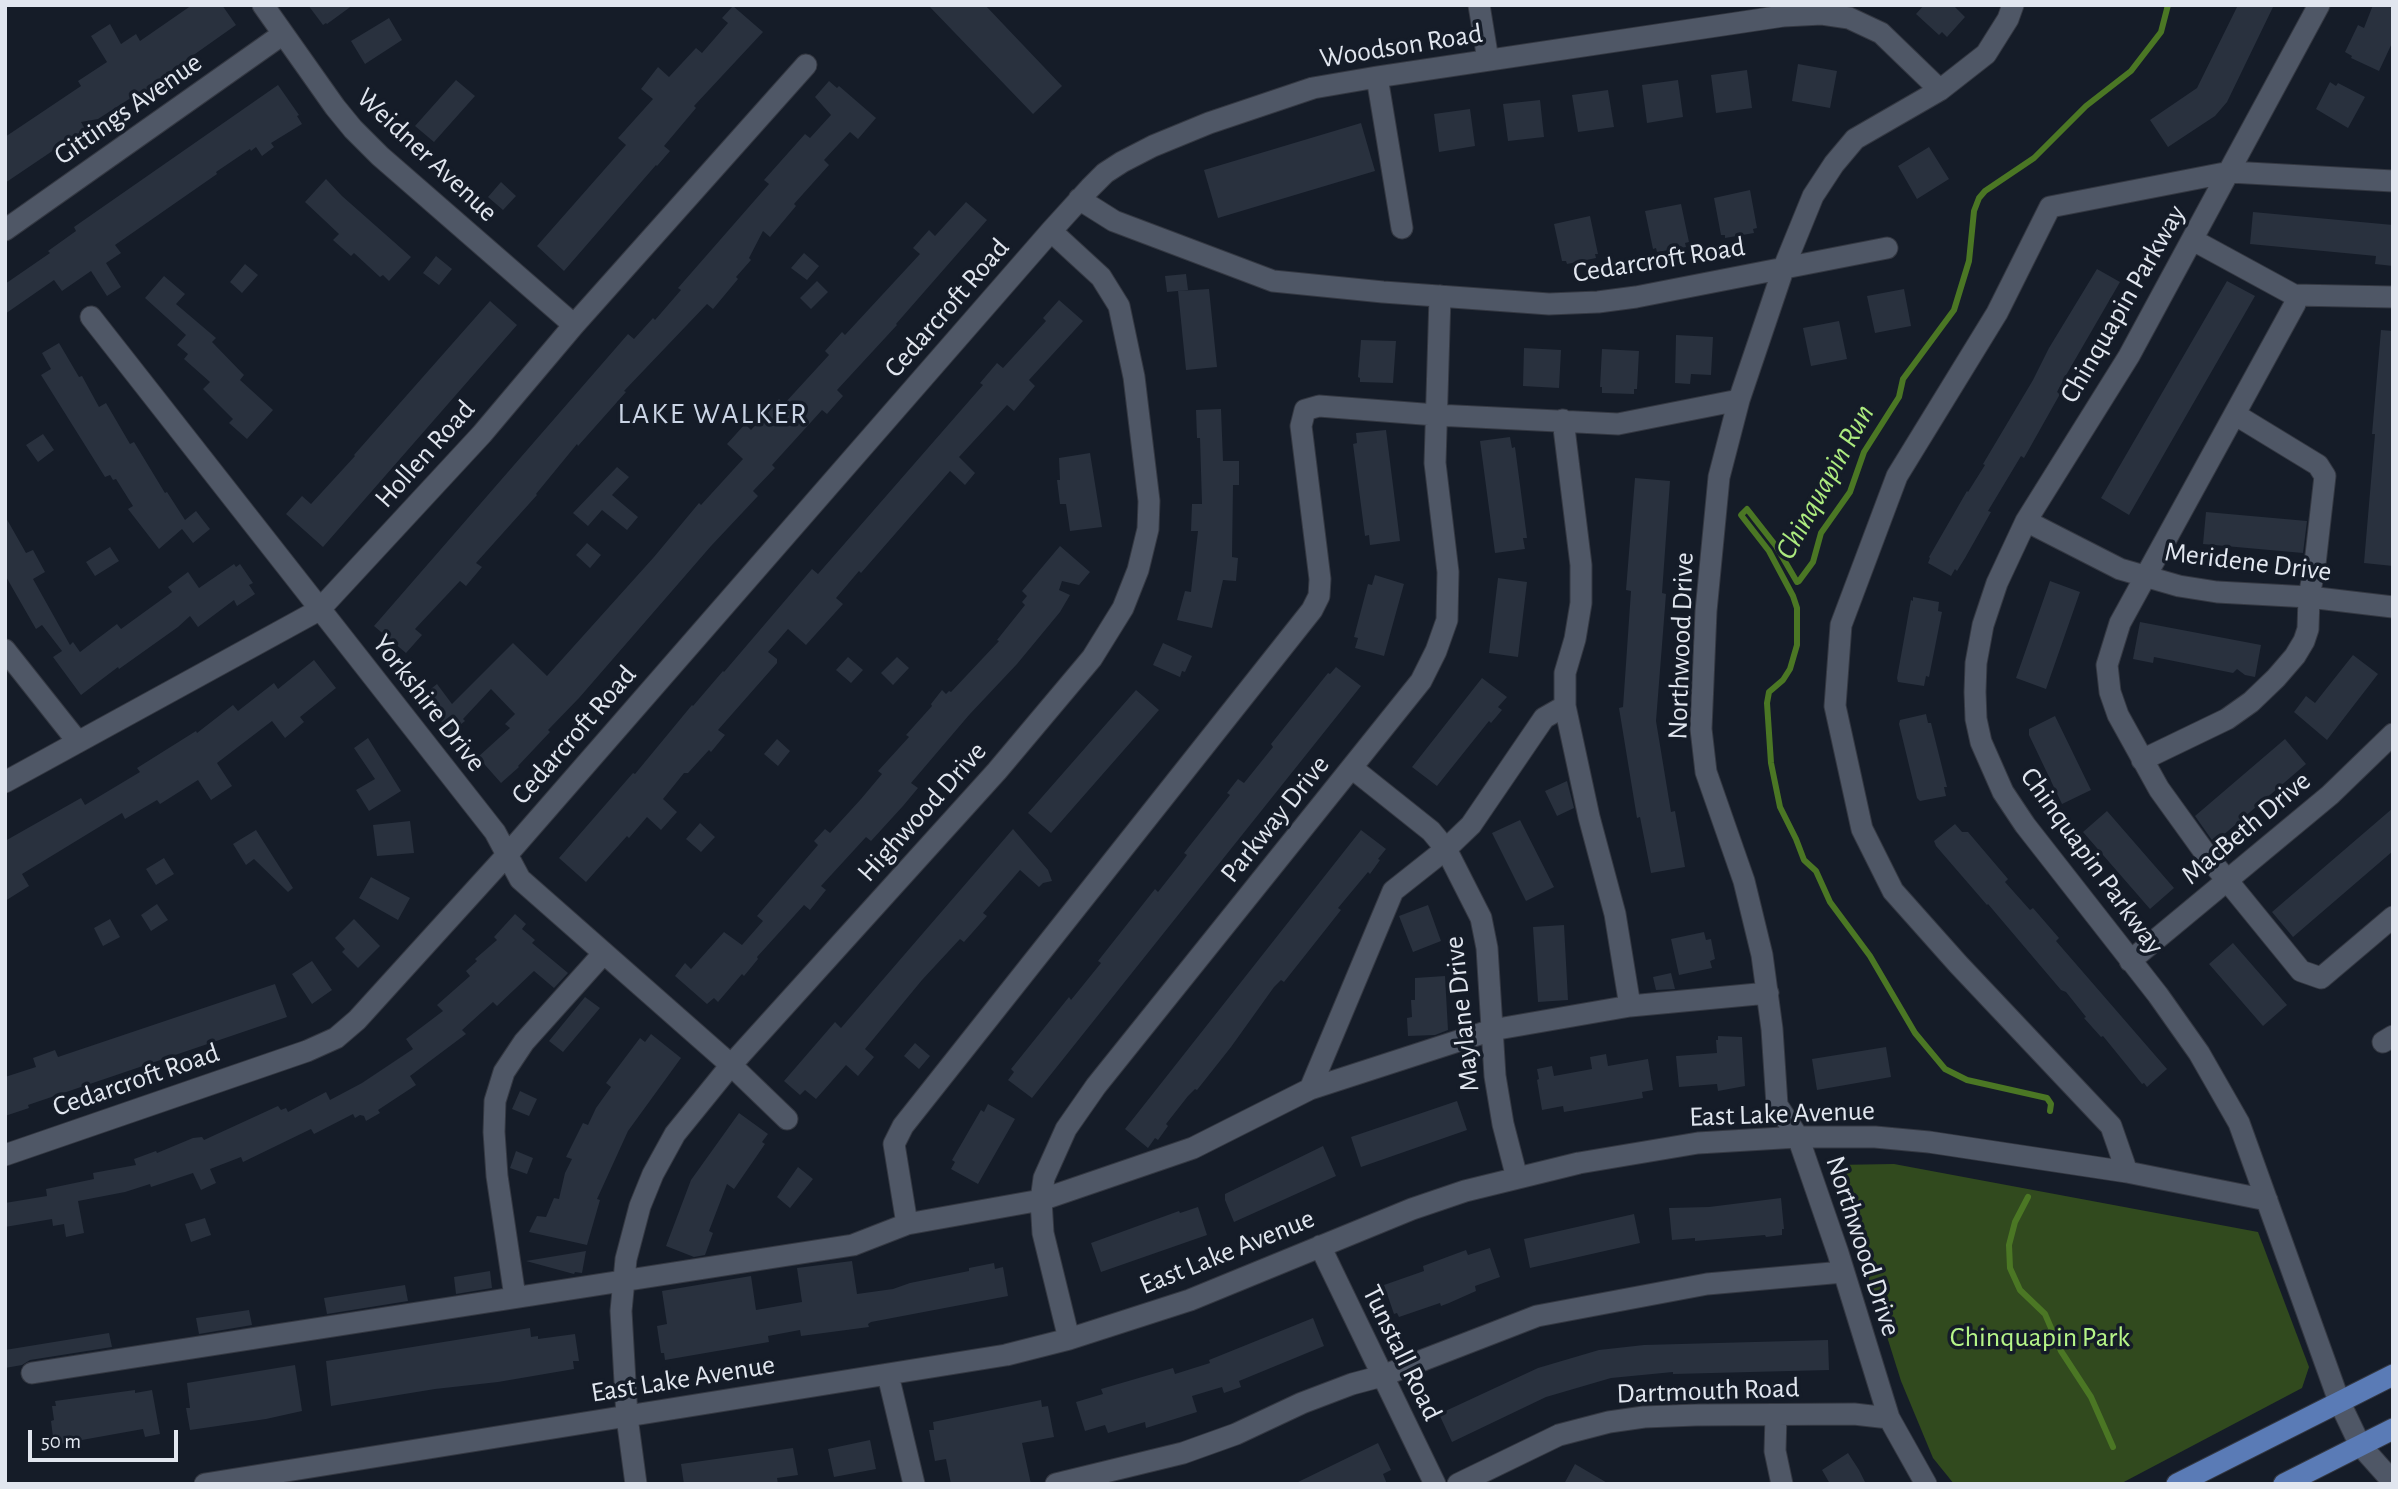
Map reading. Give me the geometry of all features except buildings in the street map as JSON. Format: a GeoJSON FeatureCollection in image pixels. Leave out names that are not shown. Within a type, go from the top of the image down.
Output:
{"type":"FeatureCollection","features":[{"type":"Feature","properties":{"kind":"main road"},"geometry":{"type":"LineString","coordinates":[[2177,1484],[2393,1374]]}},
{"type":"Feature","properties":{"kind":"main road"},"geometry":{"type":"LineString","coordinates":[[2284,1484],[2393,1429]]}},
{"type":"Feature","properties":{"kind":"street","name":"Weidner Avenue"},"geometry":{"type":"LineString","coordinates":[[263,5],[335,107],[380,156],[573,326]]}},
{"type":"Feature","properties":{"kind":"street"},"geometry":{"type":"LineString","coordinates":[[1479,5],[1488,60]]}},
{"type":"Feature","properties":{"kind":"street","name":"Northwood Drive"},"geometry":{"type":"LineString","coordinates":[[1926,1484],[1889,1418],[1797,1137],[1777,1105],[1768,993],[1762,955],[1748,894],[1706,772],[1701,729],[1706,611],[1719,477],[1739,400],[1784,267],[1813,196],[1855,139],[1940,90],[1986,54],[2008,19],[2012,5]]}},
{"type":"Feature","properties":{"kind":"street","name":"Chinquapin Parkway"},"geometry":{"type":"LineString","coordinates":[[2319,5],[2129,356],[2026,521],[1997,583],[1983,625],[1976,663],[1976,719],[1981,742],[2003,792],[2025,825],[2199,1053],[2224,1094],[2239,1123],[2339,1401],[2360,1445],[2393,1482]]}},
{"type":"Feature","properties":{"kind":"street","name":"Woodson Road"},"geometry":{"type":"LineString","coordinates":[[1079,199],[1105,173],[1153,146],[1313,88],[1377,76],[1783,16],[1822,14],[1849,18],[1881,33],[1940,90]]}},
{"type":"Feature","properties":{"kind":"street","name":"Gittings Avenue"},"geometry":{"type":"LineString","coordinates":[[5,230],[283,34]]}},
{"type":"Feature","properties":{"kind":"street","name":"Hollen Road"},"geometry":{"type":"LineString","coordinates":[[5,782],[319,610],[482,434],[573,326],[806,65]]}},
{"type":"Feature","properties":{"kind":"street"},"geometry":{"type":"LineString","coordinates":[[1377,76],[1402,228]]}},
{"type":"Feature","properties":{"kind":"street"},"geometry":{"type":"LineString","coordinates":[[2127,1172],[2111,1126],[1893,891],[1861,829],[1835,706],[1841,625],[1897,476],[1997,313],[2050,207],[2230,172],[2393,181]]}},
{"type":"Feature","properties":{"kind":"street","name":"Cedarcroft Road"},"geometry":{"type":"LineString","coordinates":[[5,1155],[307,1051],[336,1038],[381,996],[506,856],[1079,199],[1114,221],[1273,281],[1549,304],[1636,297],[1887,248]]}},
{"type":"Feature","properties":{"kind":"street","name":"Highwood Drive"},"geometry":{"type":"LineString","coordinates":[[636,1484],[627,1417],[621,1311],[623,1280],[640,1206],[653,1174],[675,1135],[731,1065],[997,771],[1075,679],[1110,632],[1139,570],[1148,529],[1149,501],[1135,388],[1119,306],[1101,277],[1051,231]]}},
{"type":"Feature","properties":{"kind":"street"},"geometry":{"type":"LineString","coordinates":[[2193,240],[2294,295],[2393,297]]}},
{"type":"Feature","properties":{"kind":"street"},"geometry":{"type":"LineString","coordinates":[[2294,295],[2295,304],[2120,623],[2107,665],[2107,679],[2118,715],[2170,805],[2301,971],[2321,978],[2393,917]]}},
{"type":"Feature","properties":{"kind":"street","name":"Parkway Drive"},"geometry":{"type":"LineString","coordinates":[[1069,1339],[1042,1233],[1041,1200],[1044,1178],[1066,1129],[1096,1086],[1421,681],[1436,651],[1447,620],[1448,572],[1435,463],[1440,296]]}},
{"type":"Feature","properties":{"kind":"street","name":"Yorkshire Drive"},"geometry":{"type":"LineString","coordinates":[[91,317],[495,832],[520,879],[731,1065],[787,1119]]}},
{"type":"Feature","properties":{"kind":"street"},"geometry":{"type":"LineString","coordinates":[[907,1224],[894,1144],[903,1125],[1312,610],[1319,596],[1320,579],[1301,426],[1305,410],[1319,406],[1618,424],[1739,400]]}},
{"type":"Feature","properties":{"kind":"street"},"geometry":{"type":"LineString","coordinates":[[2142,760],[2227,719],[2251,702],[2276,678],[2304,641],[2308,629],[2309,597],[2325,476],[2318,465],[2236,415]]}},
{"type":"Feature","properties":{"kind":"street"},"geometry":{"type":"LineString","coordinates":[[1563,420],[1579,552],[1581,603],[1575,639],[1565,673],[1565,706],[1589,817],[1615,914],[1630,1006]]}},
{"type":"Feature","properties":{"kind":"street","name":"Meridene Drive"},"geometry":{"type":"LineString","coordinates":[[2026,521],[2093,557],[2146,578],[2217,592],[2309,597],[2393,607]]}},
{"type":"Feature","properties":{"kind":"street"},"geometry":{"type":"LineString","coordinates":[[5,650],[78,742]]}},
{"type":"Feature","properties":{"kind":"street"},"geometry":{"type":"LineString","coordinates":[[1310,1089],[1393,891],[1446,849],[1471,825],[1544,718],[1565,706]]}},
{"type":"Feature","properties":{"kind":"street","name":"MacBeth Drive"},"geometry":{"type":"LineString","coordinates":[[2130,961],[2330,795],[2393,734]]}},
{"type":"Feature","properties":{"kind":"street","name":"Maylane Drive"},"geometry":{"type":"LineString","coordinates":[[1352,768],[1431,831],[1446,849],[1481,918],[1487,948],[1495,1076],[1503,1124],[1517,1178]]}},
{"type":"Feature","properties":{"kind":"street"},"geometry":{"type":"LineString","coordinates":[[515,1297],[497,1176],[495,1101],[504,1072],[524,1042],[603,954]]}},
{"type":"Feature","properties":{"kind":"street"},"geometry":{"type":"LineString","coordinates":[[32,1373],[853,1245],[907,1224],[1041,1200],[1194,1148],[1310,1089],[1492,1030],[1630,1006],[1768,993]]}},
{"type":"Feature","properties":{"kind":"street","name":"East Lake Avenue"},"geometry":{"type":"LineString","coordinates":[[205,1484],[1006,1355],[1069,1339],[1190,1300],[1412,1209],[1465,1191],[1579,1163],[1698,1143],[1797,1137],[1875,1137],[1929,1142],[2127,1172],[2267,1200]]}},
{"type":"Feature","properties":{"kind":"street","name":"Tunstall Road"},"geometry":{"type":"LineString","coordinates":[[1320,1246],[1435,1484]]}},
{"type":"Feature","properties":{"kind":"street"},"geometry":{"type":"LineString","coordinates":[[1056,1484],[1183,1453],[1236,1434],[1352,1384],[1382,1376],[1537,1316],[1707,1284],[1843,1272]]}},
{"type":"Feature","properties":{"kind":"street"},"geometry":{"type":"LineString","coordinates":[[888,1375],[914,1484]]}},
{"type":"Feature","properties":{"kind":"street","name":"Dartmouth Road"},"geometry":{"type":"LineString","coordinates":[[1458,1484],[1536,1444],[1584,1428],[1644,1417],[1854,1414],[1889,1418]]}},
{"type":"Feature","properties":{"kind":"street"},"geometry":{"type":"LineString","coordinates":[[1776,1415],[1775,1451],[1782,1484]]}},
{"type":"Feature","properties":{"kind":"green space","name":"Chinquapin Park"},"geometry":{"type":"Polygon","coordinates":[[[1894,1164],[2258,1232],[2309,1367],[2302,1388],[2120,1484],[1954,1484],[1933,1458],[1901,1381],[1833,1165],[1894,1164]]]}},
{"type":"Feature","properties":{"kind":"waterway","name":"Chinquapin Run"},"geometry":{"type":"LineString","coordinates":[[2050,1111],[2051,1104],[2047,1098],[1967,1080],[1945,1069],[1915,1033],[1870,956],[1830,902],[1816,871],[1804,860],[1780,807],[1771,763],[1767,703],[1769,692],[1783,680],[1790,669],[1797,645],[1797,608],[1769,551],[1741,515],[1747,509],[1776,546],[1797,582],[1799,581],[1813,562],[1821,533],[1850,492],[1864,452],[1899,397],[1903,379],[1954,310],[1969,261],[1974,211],[1979,198],[1985,191],[2034,158],[2086,106],[2131,71],[2161,32],[2168,5]]}},
{"type":"Feature","properties":{"kind":"waterway","name":"Chinquapin Run"},"geometry":{"type":"LineString","coordinates":[[2028,1197],[2015,1222],[2009,1245],[2010,1268],[2020,1290],[2045,1314],[2061,1351],[2091,1397],[2113,1447]]}},
{"type":"Feature","properties":{"kind":"district","name":"LAKE WALKER"},"geometry":{"type":"Point","coordinates":[713,414]}}]}
